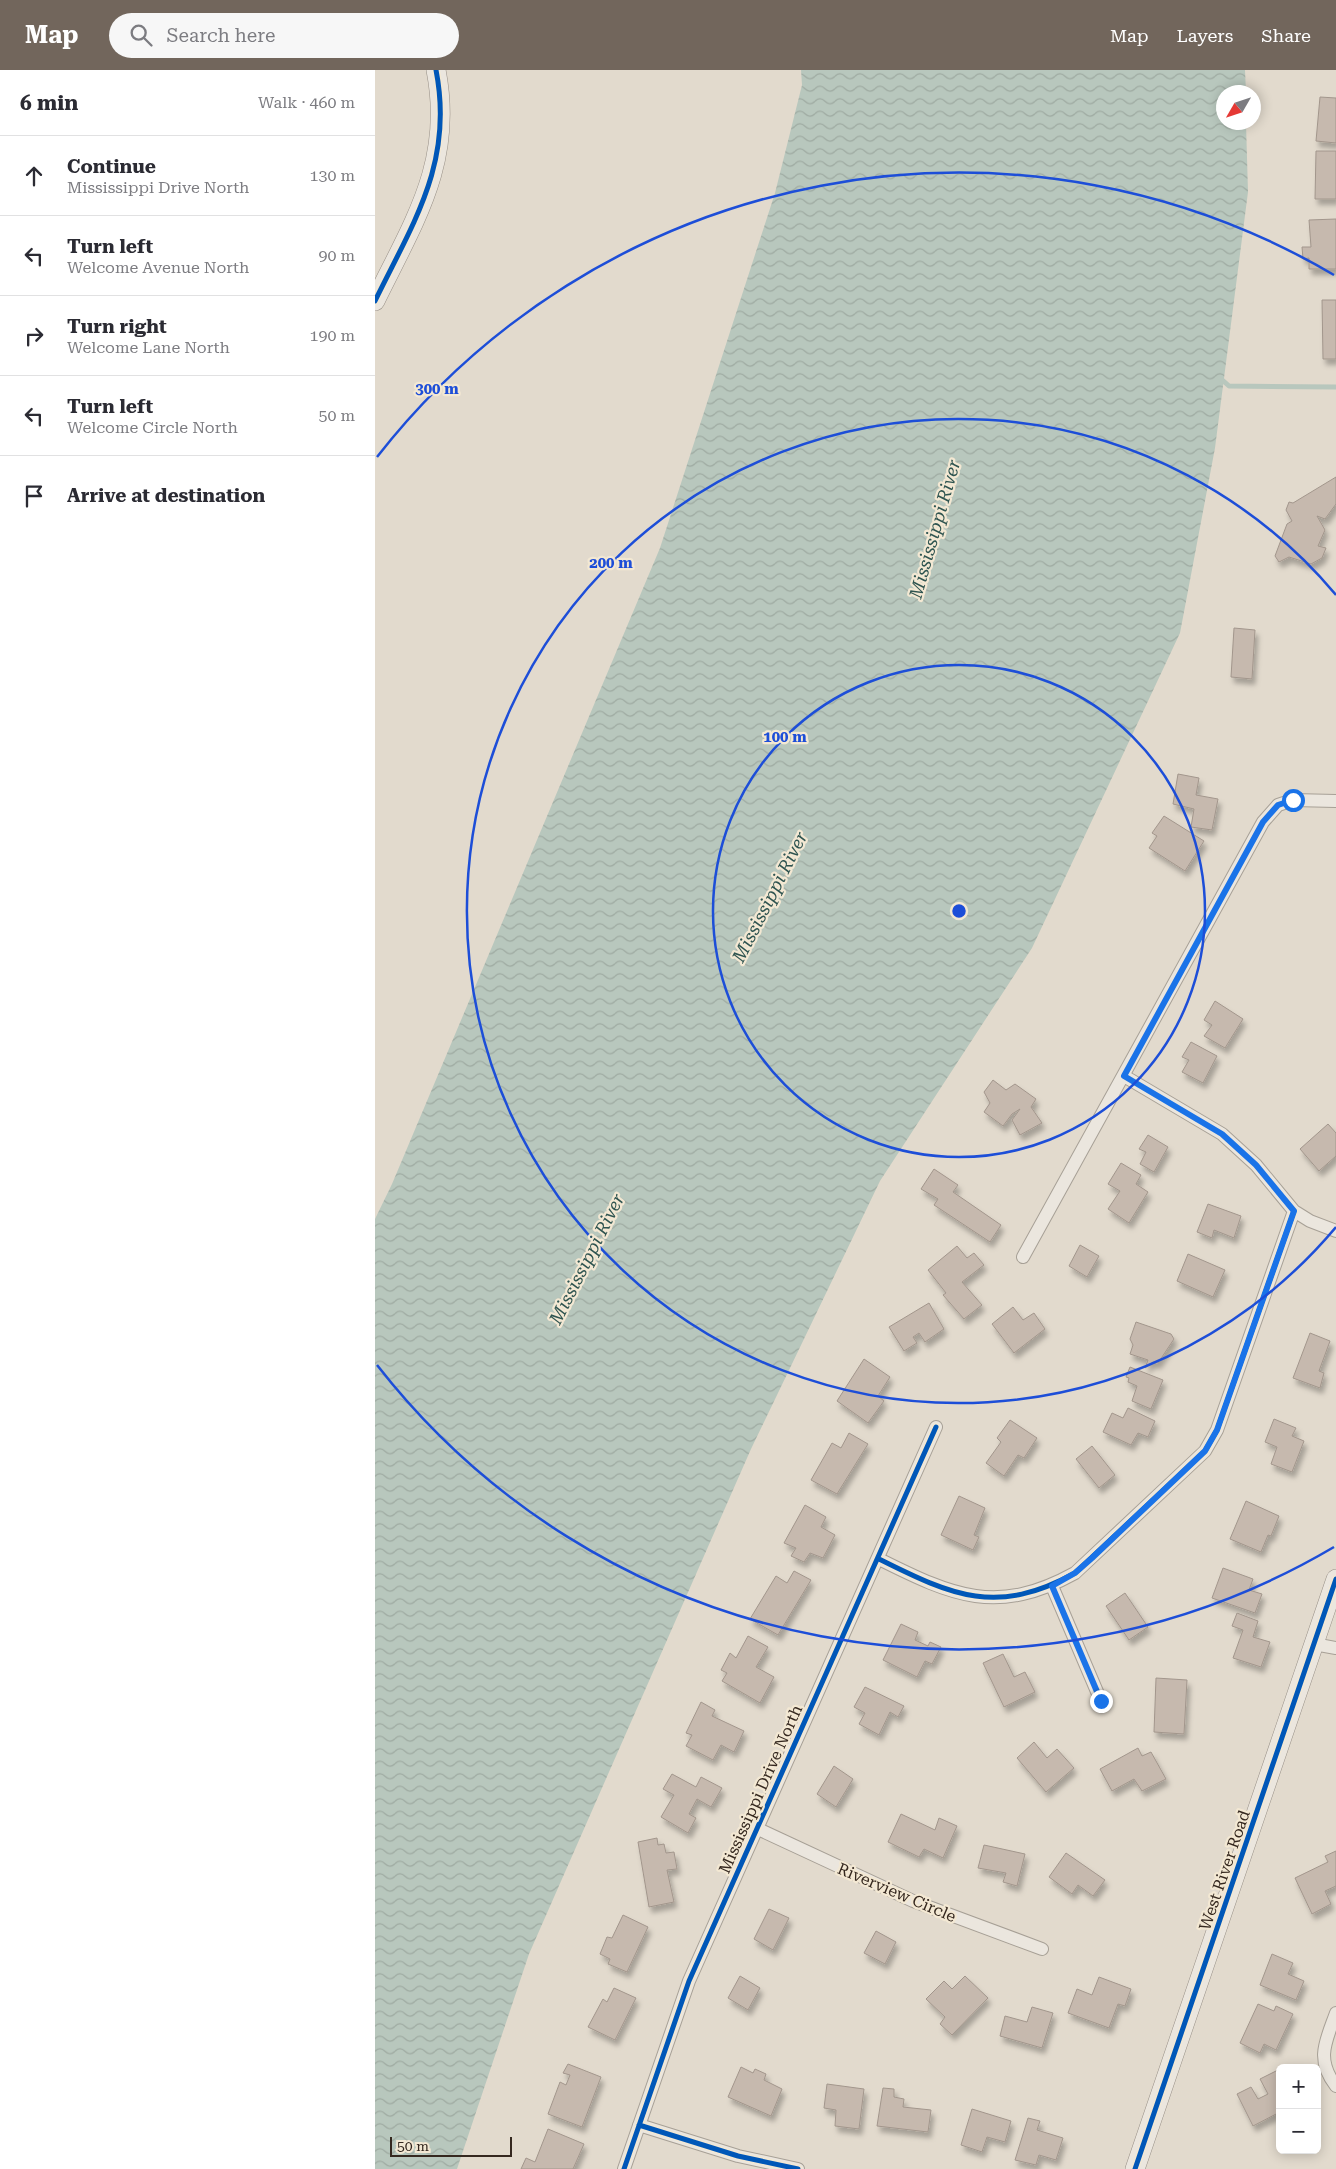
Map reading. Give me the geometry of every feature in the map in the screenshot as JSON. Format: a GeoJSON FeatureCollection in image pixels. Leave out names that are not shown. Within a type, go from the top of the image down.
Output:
{"type":"FeatureCollection","features":[{"type":"Feature","properties":{"kind":"main road"},"geometry":{"type":"LineString","coordinates":[[375,301],[427,191],[435,169],[440,143],[441,122],[441,96],[436,70]]}},
{"type":"Feature","properties":{"kind":"main road","name":"West River Road"},"geometry":{"type":"LineString","coordinates":[[1135,2169],[1336,1579]]}},
{"type":"Feature","properties":{"kind":"street"},"geometry":{"type":"LineString","coordinates":[[1023,1257],[1263,822],[1278,805],[1293,800],[1336,801]]}},
{"type":"Feature","properties":{"kind":"street"},"geometry":{"type":"LineString","coordinates":[[1124,1076],[1222,1134],[1256,1165],[1294,1211],[1310,1221],[1336,1231]]}},
{"type":"Feature","properties":{"kind":"street"},"geometry":{"type":"LineString","coordinates":[[879,1559],[928,1584],[985,1599],[1016,1596],[1052,1586],[1075,1573],[1205,1451],[1217,1430],[1294,1211]]}},
{"type":"Feature","properties":{"kind":"street","name":"Mississippi Drive North"},"geometry":{"type":"LineString","coordinates":[[625,2169],[689,1982],[756,1828],[937,1427]]}},
{"type":"Feature","properties":{"kind":"street"},"geometry":{"type":"LineString","coordinates":[[1052,1586],[1101,1701]]}},
{"type":"Feature","properties":{"kind":"street"},"geometry":{"type":"LineString","coordinates":[[1315,1644],[1336,1648]]}},
{"type":"Feature","properties":{"kind":"street","name":"Riverview Circle"},"geometry":{"type":"LineString","coordinates":[[756,1828],[913,1901],[1041,1949]]}},
{"type":"Feature","properties":{"kind":"street"},"geometry":{"type":"LineString","coordinates":[[1336,2013],[1323,2056],[1326,2074],[1336,2086]]}},
{"type":"Feature","properties":{"kind":"street"},"geometry":{"type":"LineString","coordinates":[[639,2125],[738,2156],[799,2169]]}},
{"type":"Feature","properties":{"kind":"water","name":"Mississippi River"},"geometry":{"type":"Polygon","coordinates":[[[801,70],[1245,70],[1246,85],[1216,85],[1216,130],[1246,130],[1248,192],[1215,448],[1180,633],[1032,948],[880,1181],[751,1449],[529,1954],[457,2169],[375,2169],[375,1219],[392,1184],[660,548],[775,193],[802,85],[801,70]]]}},
{"type":"Feature","properties":{"kind":"building"},"geometry":{"type":"Polygon","coordinates":[[[1320,97],[1336,98],[1336,143],[1316,141],[1320,97]]]}},
{"type":"Feature","properties":{"kind":"building"},"geometry":{"type":"Polygon","coordinates":[[[1316,151],[1336,151],[1336,199],[1315,199],[1316,151]]]}},
{"type":"Feature","properties":{"kind":"building"},"geometry":{"type":"Polygon","coordinates":[[[1336,219],[1336,269],[1309,269],[1309,258],[1303,259],[1302,247],[1311,247],[1309,220],[1336,219]]]}},
{"type":"Feature","properties":{"kind":"building"},"geometry":{"type":"Polygon","coordinates":[[[1322,300],[1336,300],[1336,359],[1323,359],[1322,300]]]}},
{"type":"Feature","properties":{"kind":"building"},"geometry":{"type":"Polygon","coordinates":[[[1336,477],[1336,504],[1325,519],[1317,516],[1325,530],[1318,546],[1326,548],[1322,558],[1311,564],[1289,557],[1279,562],[1275,556],[1287,524],[1292,521],[1286,510],[1289,502],[1293,503],[1336,477]]]}},
{"type":"Feature","properties":{"kind":"building"},"geometry":{"type":"Polygon","coordinates":[[[1234,628],[1255,630],[1252,679],[1231,677],[1234,628]]]}},
{"type":"Feature","properties":{"kind":"building"},"geometry":{"type":"Polygon","coordinates":[[[1178,774],[1199,778],[1196,795],[1218,799],[1212,830],[1191,827],[1194,809],[1173,804],[1178,774]]]}},
{"type":"Feature","properties":{"kind":"building"},"geometry":{"type":"Polygon","coordinates":[[[1164,816],[1204,841],[1185,871],[1149,848],[1157,836],[1152,833],[1164,816]]]}},
{"type":"Feature","properties":{"kind":"building"},"geometry":{"type":"Polygon","coordinates":[[[1215,1001],[1243,1019],[1225,1048],[1204,1036],[1212,1025],[1204,1020],[1215,1001]]]}},
{"type":"Feature","properties":{"kind":"building"},"geometry":{"type":"Polygon","coordinates":[[[1191,1042],[1217,1056],[1203,1083],[1182,1072],[1189,1060],[1182,1057],[1191,1042]]]}},
{"type":"Feature","properties":{"kind":"building"},"geometry":{"type":"Polygon","coordinates":[[[993,1080],[1006,1090],[1015,1084],[1036,1099],[1031,1107],[1042,1123],[1020,1135],[1012,1120],[1020,1109],[1012,1114],[1003,1126],[984,1112],[990,1103],[984,1092],[993,1080]]]}},
{"type":"Feature","properties":{"kind":"building"},"geometry":{"type":"Polygon","coordinates":[[[1328,1124],[1336,1133],[1336,1156],[1319,1171],[1300,1149],[1328,1124]]]}},
{"type":"Feature","properties":{"kind":"building"},"geometry":{"type":"Polygon","coordinates":[[[1148,1135],[1168,1147],[1154,1172],[1140,1164],[1146,1152],[1139,1149],[1148,1135]]]}},
{"type":"Feature","properties":{"kind":"building"},"geometry":{"type":"Polygon","coordinates":[[[1121,1163],[1141,1175],[1136,1184],[1148,1192],[1129,1223],[1108,1209],[1120,1191],[1108,1184],[1121,1163]]]}},
{"type":"Feature","properties":{"kind":"building"},"geometry":{"type":"Polygon","coordinates":[[[934,1169],[958,1185],[953,1192],[1001,1225],[990,1242],[934,1205],[938,1199],[921,1189],[934,1169]]]}},
{"type":"Feature","properties":{"kind":"building"},"geometry":{"type":"Polygon","coordinates":[[[1208,1204],[1241,1216],[1234,1238],[1214,1230],[1212,1238],[1197,1232],[1208,1204]]]}},
{"type":"Feature","properties":{"kind":"building"},"geometry":{"type":"Polygon","coordinates":[[[1080,1245],[1099,1256],[1087,1277],[1069,1266],[1080,1245]]]}},
{"type":"Feature","properties":{"kind":"building"},"geometry":{"type":"Polygon","coordinates":[[[957,1246],[967,1258],[974,1253],[984,1265],[962,1282],[982,1305],[964,1319],[943,1295],[946,1293],[928,1270],[957,1246]]]}},
{"type":"Feature","properties":{"kind":"building"},"geometry":{"type":"Polygon","coordinates":[[[1188,1254],[1225,1270],[1213,1297],[1177,1281],[1188,1254]]]}},
{"type":"Feature","properties":{"kind":"building"},"geometry":{"type":"Polygon","coordinates":[[[929,1303],[944,1329],[925,1342],[919,1333],[913,1337],[917,1343],[904,1351],[889,1327],[929,1303]]]}},
{"type":"Feature","properties":{"kind":"building"},"geometry":{"type":"Polygon","coordinates":[[[1013,1307],[1023,1320],[1034,1313],[1045,1329],[1014,1353],[992,1324],[1013,1307]]]}},
{"type":"Feature","properties":{"kind":"building"},"geometry":{"type":"Polygon","coordinates":[[[1136,1322],[1171,1334],[1174,1339],[1158,1363],[1153,1362],[1145,1368],[1148,1360],[1130,1354],[1133,1345],[1130,1339],[1136,1322]]]}},
{"type":"Feature","properties":{"kind":"building"},"geometry":{"type":"Polygon","coordinates":[[[1310,1333],[1330,1341],[1319,1371],[1324,1373],[1320,1388],[1293,1378],[1310,1333]]]}},
{"type":"Feature","properties":{"kind":"building"},"geometry":{"type":"Polygon","coordinates":[[[864,1359],[890,1377],[878,1396],[884,1401],[868,1423],[837,1401],[864,1359]]]}},
{"type":"Feature","properties":{"kind":"building"},"geometry":{"type":"Polygon","coordinates":[[[1130,1367],[1163,1380],[1151,1409],[1132,1401],[1137,1386],[1128,1382],[1129,1378],[1126,1377],[1130,1367]]]}},
{"type":"Feature","properties":{"kind":"building"},"geometry":{"type":"Polygon","coordinates":[[[1128,1408],[1155,1421],[1148,1437],[1138,1433],[1131,1445],[1103,1432],[1112,1413],[1123,1418],[1128,1408]]]}},
{"type":"Feature","properties":{"kind":"building"},"geometry":{"type":"Polygon","coordinates":[[[1274,1419],[1296,1428],[1292,1436],[1304,1441],[1292,1472],[1271,1464],[1277,1447],[1265,1442],[1274,1419]]]}},
{"type":"Feature","properties":{"kind":"building"},"geometry":{"type":"Polygon","coordinates":[[[1010,1420],[1037,1438],[1024,1458],[1018,1455],[1004,1476],[986,1463],[1001,1442],[997,1438],[1010,1420]]]}},
{"type":"Feature","properties":{"kind":"building"},"geometry":{"type":"Polygon","coordinates":[[[849,1433],[868,1444],[837,1494],[811,1480],[832,1443],[841,1448],[849,1433]]]}},
{"type":"Feature","properties":{"kind":"building"},"geometry":{"type":"Polygon","coordinates":[[[1092,1446],[1115,1475],[1099,1488],[1076,1459],[1092,1446]]]}},
{"type":"Feature","properties":{"kind":"building"},"geometry":{"type":"Polygon","coordinates":[[[959,1496],[985,1508],[974,1535],[979,1537],[973,1550],[941,1535],[959,1496]]]}},
{"type":"Feature","properties":{"kind":"building"},"geometry":{"type":"Polygon","coordinates":[[[1246,1501],[1279,1516],[1271,1536],[1268,1535],[1261,1552],[1230,1539],[1246,1501]]]}},
{"type":"Feature","properties":{"kind":"building"},"geometry":{"type":"Polygon","coordinates":[[[805,1505],[826,1517],[821,1527],[835,1535],[823,1558],[810,1553],[804,1562],[791,1556],[796,1548],[784,1543],[805,1505]]]}},
{"type":"Feature","properties":{"kind":"building"},"geometry":{"type":"Polygon","coordinates":[[[1223,1568],[1253,1579],[1249,1590],[1262,1594],[1255,1613],[1212,1598],[1223,1568]]]}},
{"type":"Feature","properties":{"kind":"building"},"geometry":{"type":"Polygon","coordinates":[[[794,1571],[811,1580],[778,1635],[750,1619],[776,1576],[787,1583],[794,1571]]]}},
{"type":"Feature","properties":{"kind":"building"},"geometry":{"type":"Polygon","coordinates":[[[1125,1593],[1148,1627],[1129,1640],[1106,1606],[1125,1593]]]}},
{"type":"Feature","properties":{"kind":"building"},"geometry":{"type":"Polygon","coordinates":[[[1237,1613],[1258,1621],[1253,1637],[1270,1642],[1261,1667],[1233,1658],[1243,1630],[1232,1626],[1237,1613]]]}},
{"type":"Feature","properties":{"kind":"building"},"geometry":{"type":"Polygon","coordinates":[[[901,1624],[918,1632],[915,1640],[928,1646],[930,1642],[941,1647],[932,1664],[925,1661],[917,1677],[883,1660],[901,1624]]]}},
{"type":"Feature","properties":{"kind":"building"},"geometry":{"type":"Polygon","coordinates":[[[748,1636],[768,1647],[756,1667],[774,1677],[760,1703],[722,1681],[727,1673],[721,1670],[730,1653],[736,1658],[748,1636]]]}},
{"type":"Feature","properties":{"kind":"building"},"geometry":{"type":"Polygon","coordinates":[[[1003,1654],[1014,1677],[1025,1672],[1035,1692],[1004,1707],[983,1663],[1003,1654]]]}},
{"type":"Feature","properties":{"kind":"building"},"geometry":{"type":"Polygon","coordinates":[[[1156,1678],[1187,1680],[1184,1734],[1154,1732],[1156,1678]]]}},
{"type":"Feature","properties":{"kind":"building"},"geometry":{"type":"Polygon","coordinates":[[[865,1687],[904,1706],[898,1717],[890,1712],[879,1735],[859,1724],[865,1713],[854,1707],[865,1687]]]}},
{"type":"Feature","properties":{"kind":"building"},"geometry":{"type":"Polygon","coordinates":[[[701,1702],[715,1710],[712,1716],[744,1731],[734,1752],[721,1745],[713,1760],[686,1746],[692,1735],[686,1733],[701,1702]]]}},
{"type":"Feature","properties":{"kind":"building"},"geometry":{"type":"Polygon","coordinates":[[[1034,1742],[1047,1758],[1057,1749],[1074,1768],[1046,1792],[1017,1758],[1034,1742]]]}},
{"type":"Feature","properties":{"kind":"building"},"geometry":{"type":"Polygon","coordinates":[[[1138,1748],[1142,1756],[1151,1752],[1166,1779],[1142,1791],[1134,1779],[1112,1791],[1100,1769],[1138,1748]]]}},
{"type":"Feature","properties":{"kind":"building"},"geometry":{"type":"Polygon","coordinates":[[[834,1766],[853,1779],[836,1807],[817,1794],[834,1766]]]}},
{"type":"Feature","properties":{"kind":"building"},"geometry":{"type":"Polygon","coordinates":[[[672,1774],[696,1787],[701,1777],[722,1788],[711,1807],[697,1799],[689,1814],[696,1818],[688,1833],[661,1817],[674,1795],[663,1789],[672,1774]]]}},
{"type":"Feature","properties":{"kind":"building"},"geometry":{"type":"Polygon","coordinates":[[[901,1814],[935,1830],[939,1818],[957,1826],[943,1858],[924,1849],[919,1857],[888,1842],[901,1814]]]}},
{"type":"Feature","properties":{"kind":"building"},"geometry":{"type":"Polygon","coordinates":[[[657,1838],[658,1845],[664,1844],[666,1853],[674,1852],[677,1869],[667,1870],[674,1902],[649,1907],[638,1842],[657,1838]]]}},
{"type":"Feature","properties":{"kind":"building"},"geometry":{"type":"Polygon","coordinates":[[[984,1845],[1025,1854],[1017,1886],[1003,1882],[1006,1873],[978,1868],[984,1845]]]}},
{"type":"Feature","properties":{"kind":"building"},"geometry":{"type":"Polygon","coordinates":[[[1336,1851],[1336,1886],[1325,1891],[1331,1904],[1312,1914],[1295,1878],[1328,1862],[1325,1856],[1336,1851]]]}},
{"type":"Feature","properties":{"kind":"building"},"geometry":{"type":"Polygon","coordinates":[[[1066,1853],[1105,1880],[1093,1896],[1078,1885],[1072,1894],[1049,1877],[1066,1853]]]}},
{"type":"Feature","properties":{"kind":"building"},"geometry":{"type":"Polygon","coordinates":[[[769,1909],[789,1918],[773,1950],[754,1939],[769,1909]]]}},
{"type":"Feature","properties":{"kind":"building"},"geometry":{"type":"Polygon","coordinates":[[[623,1915],[648,1927],[627,1972],[608,1964],[610,1959],[600,1954],[607,1937],[612,1938],[623,1915]]]}},
{"type":"Feature","properties":{"kind":"building"},"geometry":{"type":"Polygon","coordinates":[[[876,1931],[896,1942],[885,1964],[864,1953],[876,1931]]]}},
{"type":"Feature","properties":{"kind":"building"},"geometry":{"type":"Polygon","coordinates":[[[1272,1954],[1293,1963],[1288,1974],[1304,1981],[1296,2000],[1260,1985],[1272,1954]]]}},
{"type":"Feature","properties":{"kind":"building"},"geometry":{"type":"Polygon","coordinates":[[[740,1976],[760,1988],[748,2010],[728,1998],[740,1976]]]}},
{"type":"Feature","properties":{"kind":"building"},"geometry":{"type":"Polygon","coordinates":[[[965,1976],[988,1998],[952,2035],[940,2024],[945,2017],[926,1999],[944,1981],[952,1989],[965,1976]]]}},
{"type":"Feature","properties":{"kind":"building"},"geometry":{"type":"Polygon","coordinates":[[[1099,1977],[1131,1989],[1125,2006],[1118,2004],[1109,2028],[1068,2013],[1077,1989],[1092,1995],[1099,1977]]]}},
{"type":"Feature","properties":{"kind":"building"},"geometry":{"type":"Polygon","coordinates":[[[614,1988],[636,1998],[615,2040],[588,2027],[603,1999],[607,2002],[614,1988]]]}},
{"type":"Feature","properties":{"kind":"building"},"geometry":{"type":"Polygon","coordinates":[[[1258,2004],[1274,2011],[1276,2006],[1293,2014],[1276,2050],[1264,2044],[1260,2053],[1240,2043],[1258,2004]]]}},
{"type":"Feature","properties":{"kind":"building"},"geometry":{"type":"Polygon","coordinates":[[[1032,2007],[1053,2013],[1042,2048],[1000,2036],[1005,2016],[1027,2022],[1032,2007]]]}},
{"type":"Feature","properties":{"kind":"building"},"geometry":{"type":"Polygon","coordinates":[[[568,2064],[601,2077],[582,2127],[548,2114],[560,2082],[566,2085],[570,2075],[563,2073],[568,2064]]]}},
{"type":"Feature","properties":{"kind":"building"},"geometry":{"type":"Polygon","coordinates":[[[741,2067],[753,2073],[755,2069],[766,2074],[764,2080],[782,2089],[771,2116],[728,2097],[741,2067]]]}},
{"type":"Feature","properties":{"kind":"building"},"geometry":{"type":"Polygon","coordinates":[[[1276,2071],[1276,2114],[1253,2126],[1237,2094],[1251,2087],[1258,2099],[1268,2094],[1260,2079],[1276,2071]]]}},
{"type":"Feature","properties":{"kind":"building"},"geometry":{"type":"Polygon","coordinates":[[[827,2084],[864,2089],[859,2129],[835,2126],[836,2110],[824,2108],[827,2084]]]}},
{"type":"Feature","properties":{"kind":"building"},"geometry":{"type":"Polygon","coordinates":[[[883,2088],[894,2089],[894,2097],[904,2099],[903,2107],[931,2110],[928,2132],[877,2126],[883,2088]]]}},
{"type":"Feature","properties":{"kind":"building"},"geometry":{"type":"Polygon","coordinates":[[[972,2109],[1011,2121],[1005,2142],[987,2137],[982,2152],[961,2145],[972,2109]]]}},
{"type":"Feature","properties":{"kind":"building"},"geometry":{"type":"Polygon","coordinates":[[[1028,2118],[1040,2121],[1037,2130],[1063,2138],[1056,2160],[1039,2155],[1036,2165],[1015,2160],[1028,2118]]]}},
{"type":"Feature","properties":{"kind":"building"},"geometry":{"type":"Polygon","coordinates":[[[548,2129],[584,2144],[573,2169],[521,2169],[526,2158],[535,2162],[548,2129]]]}},
{"type":"Feature","properties":{"kind":"waterway"},"geometry":{"type":"LineString","coordinates":[[1220,378],[1229,386],[1336,387]]}},
{"type":"Feature","properties":{"kind":"cycle path"},"geometry":{"type":"LineString","coordinates":[[375,301],[416,217],[427,190],[435,162],[440,134],[440,103],[436,70]]}},
{"type":"Feature","properties":{"kind":"cycle path"},"geometry":{"type":"LineString","coordinates":[[879,1559],[930,1583],[975,1596],[998,1597],[1022,1594],[1047,1586],[1075,1573],[1205,1451],[1217,1430],[1294,1211]]}},
{"type":"Feature","properties":{"kind":"cycle path"},"geometry":{"type":"LineString","coordinates":[[624,2169],[689,1981],[936,1427]]}},
{"type":"Feature","properties":{"kind":"cycle path"},"geometry":{"type":"LineString","coordinates":[[1135,2169],[1336,1579]]}},
{"type":"Feature","properties":{"kind":"cycle path"},"geometry":{"type":"LineString","coordinates":[[639,2125],[738,2156],[798,2169]]}},
{"type":"Feature","properties":{"kind":"route"},"geometry":{"type":"LineString","coordinates":[[1101,1701],[1052,1586],[1075,1573],[1092,1558],[1205,1451],[1217,1430],[1294,1211],[1256,1165],[1222,1134],[1124,1076],[1253,838],[1263,822],[1278,805],[1293,800]]}}]}
